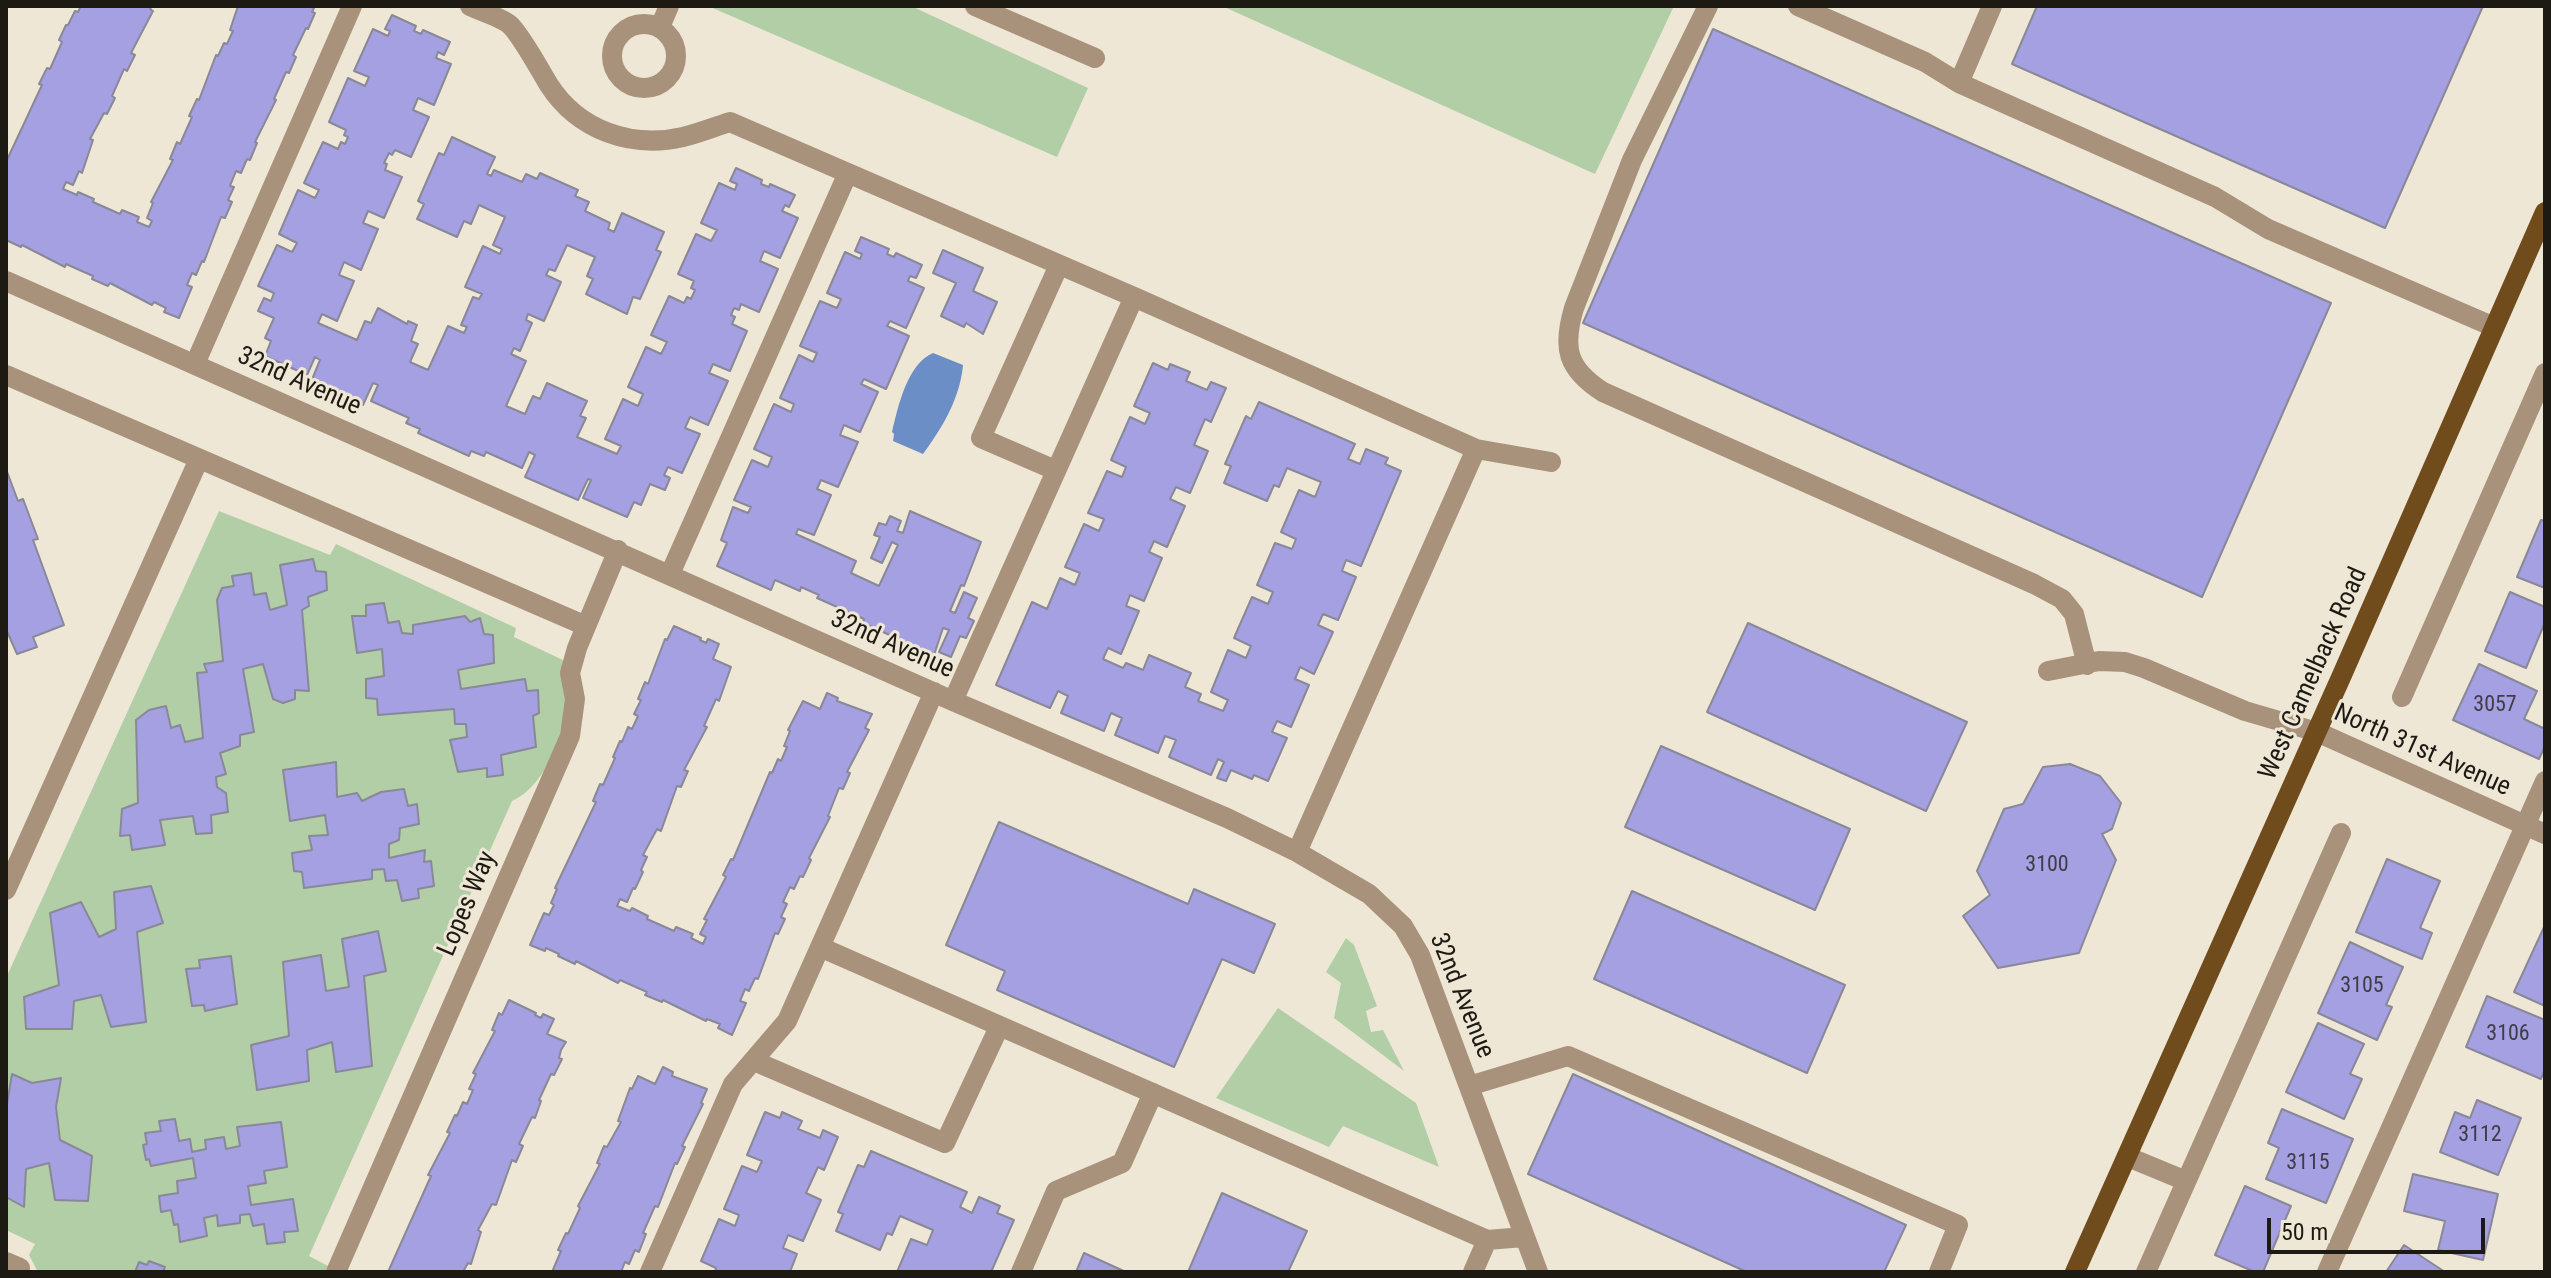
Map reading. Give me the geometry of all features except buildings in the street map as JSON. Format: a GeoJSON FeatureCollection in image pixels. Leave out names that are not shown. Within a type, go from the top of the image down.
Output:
{"type":"FeatureCollection","features":[{"type":"Feature","properties":{"kind":"main road","name":"West Camelback Road"},"geometry":{"type":"LineString","coordinates":[[2075,1272],[2545,212]]}},
{"type":"Feature","properties":{"kind":"street"},"geometry":{"type":"LineString","coordinates":[[195,364],[352,6]]}},
{"type":"Feature","properties":{"kind":"street"},"geometry":{"type":"LineString","coordinates":[[470,6],[510,25],[561,103],[576,116],[610,134],[629,140],[656,141],[683,137],[730,122],[1476,449],[1551,462]]}},
{"type":"Feature","properties":{"kind":"street"},"geometry":{"type":"LineString","coordinates":[[660,27],[669,6]]}},
{"type":"Feature","properties":{"kind":"street"},"geometry":{"type":"LineString","coordinates":[[975,6],[1095,58]]}},
{"type":"Feature","properties":{"kind":"street"},"geometry":{"type":"LineString","coordinates":[[1708,6],[1632,160],[1574,308],[1567,332],[1568,351],[1574,366],[1586,381],[1603,392],[2062,599],[2074,614],[2087,665]]}},
{"type":"Feature","properties":{"kind":"street"},"geometry":{"type":"LineString","coordinates":[[1798,6],[1925,62],[1959,83],[2215,197],[2268,229],[2494,327]]}},
{"type":"Feature","properties":{"kind":"street"},"geometry":{"type":"LineString","coordinates":[[1959,83],[1992,6]]}},
{"type":"Feature","properties":{"kind":"street"},"geometry":{"type":"LineString","coordinates":[[670,574],[847,175]]}},
{"type":"Feature","properties":{"kind":"street"},"geometry":{"type":"LineString","coordinates":[[1055,470],[981,438],[1059,265]]}},
{"type":"Feature","properties":{"kind":"street","name":"32nd Avenue"},"geometry":{"type":"LineString","coordinates":[[6,281],[944,697],[1201,807],[1297,852],[1369,894],[1403,926],[1420,955],[1538,1272]]}},
{"type":"Feature","properties":{"kind":"street"},"geometry":{"type":"LineString","coordinates":[[650,1272],[733,1084],[787,1021],[820,947],[1055,470],[1134,297]]}},
{"type":"Feature","properties":{"kind":"street"},"geometry":{"type":"LineString","coordinates":[[2402,697],[2545,373]]}},
{"type":"Feature","properties":{"kind":"street"},"geometry":{"type":"LineString","coordinates":[[6,375],[586,626]]}},
{"type":"Feature","properties":{"kind":"street"},"geometry":{"type":"LineString","coordinates":[[1297,852],[1476,449]]}},
{"type":"Feature","properties":{"kind":"street"},"geometry":{"type":"LineString","coordinates":[[6,890],[199,459]]}},
{"type":"Feature","properties":{"kind":"street","name":"Lopes Way"},"geometry":{"type":"LineString","coordinates":[[336,1272],[570,736],[575,699],[570,673],[618,550]]}},
{"type":"Feature","properties":{"kind":"street","name":"North 31st Avenue"},"geometry":{"type":"LineString","coordinates":[[2048,671],[2099,661],[2125,662],[2245,711],[2317,732],[2545,834]]}},
{"type":"Feature","properties":{"kind":"street"},"geometry":{"type":"LineString","coordinates":[[2327,1272],[2545,781]]}},
{"type":"Feature","properties":{"kind":"street"},"geometry":{"type":"LineString","coordinates":[[2146,1272],[2341,833]]}},
{"type":"Feature","properties":{"kind":"street"},"geometry":{"type":"LineString","coordinates":[[820,947],[1487,1240],[1524,1237]]}},
{"type":"Feature","properties":{"kind":"street"},"geometry":{"type":"LineString","coordinates":[[754,1061],[945,1143],[999,1027]]}},
{"type":"Feature","properties":{"kind":"street"},"geometry":{"type":"LineString","coordinates":[[1469,1086],[1568,1056],[1958,1225],[1939,1272]]}},
{"type":"Feature","properties":{"kind":"street"},"geometry":{"type":"LineString","coordinates":[[1021,1272],[1056,1191],[1122,1163],[1153,1093]]}},
{"type":"Feature","properties":{"kind":"street"},"geometry":{"type":"LineString","coordinates":[[2128,1157],[2186,1181]]}},
{"type":"Feature","properties":{"kind":"street"},"geometry":{"type":"LineString","coordinates":[[1473,1272],[1487,1240]]}},
{"type":"Feature","properties":{"kind":"street"},"geometry":{"type":"LineString","coordinates":[[6,1262],[20,1268],[19,1272]]}},
{"type":"Feature","properties":{"kind":"green space"},"geometry":{"type":"Polygon","coordinates":[[[708,6],[911,6],[1088,88],[1057,157],[708,6]]]}},
{"type":"Feature","properties":{"kind":"green space"},"geometry":{"type":"Polygon","coordinates":[[[1222,6],[1674,6],[1595,174],[1222,6]]]}},
{"type":"Feature","properties":{"kind":"green space"},"geometry":{"type":"Polygon","coordinates":[[[219,511],[330,555],[336,544],[516,628],[514,637],[563,660],[563,730],[537,781],[512,801],[309,1256],[328,1266],[325,1272],[38,1272],[29,1255],[35,1244],[6,1230],[6,978],[219,511]]]}},
{"type":"Feature","properties":{"kind":"green space"},"geometry":{"type":"Polygon","coordinates":[[[1346,938],[1354,945],[1377,1006],[1366,1011],[1371,1032],[1383,1030],[1404,1071],[1334,1018],[1341,983],[1326,972],[1346,938]]]}},
{"type":"Feature","properties":{"kind":"green space"},"geometry":{"type":"Polygon","coordinates":[[[1278,1008],[1416,1103],[1439,1167],[1343,1126],[1329,1147],[1216,1098],[1278,1008]]]}},
{"type":"Feature","properties":{"kind":"water"},"geometry":{"type":"Polygon","coordinates":[[[933,353],[963,365],[949,412],[923,454],[893,441],[892,432],[910,376],[916,366],[933,353]]]}}]}
